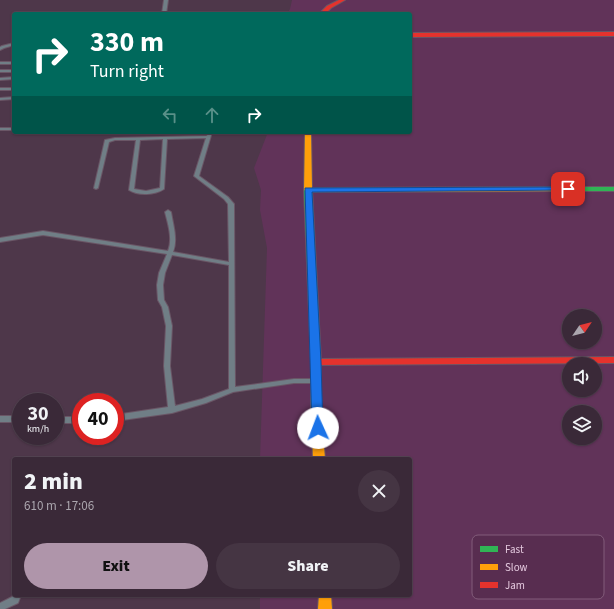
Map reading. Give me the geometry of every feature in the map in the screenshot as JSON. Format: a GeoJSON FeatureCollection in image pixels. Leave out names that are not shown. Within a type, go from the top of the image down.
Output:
{"type":"FeatureCollection","features":[{"type":"Feature","properties":{"kind":"street"},"geometry":{"type":"LineString","coordinates":[[164,12],[166,0]]}},
{"type":"Feature","properties":{"kind":"street"},"geometry":{"type":"LineString","coordinates":[[324,12],[328,7],[343,0]]}},
{"type":"Feature","properties":{"kind":"street"},"geometry":{"type":"LineString","coordinates":[[412,35],[614,34]]}},
{"type":"Feature","properties":{"kind":"street"},"geometry":{"type":"LineString","coordinates":[[0,49],[12,45]]}},
{"type":"Feature","properties":{"kind":"street"},"geometry":{"type":"LineString","coordinates":[[0,63],[12,63]]}},
{"type":"Feature","properties":{"kind":"street"},"geometry":{"type":"LineString","coordinates":[[0,71],[12,71]]}},
{"type":"Feature","properties":{"kind":"street"},"geometry":{"type":"LineString","coordinates":[[0,79],[12,79]]}},
{"type":"Feature","properties":{"kind":"street"},"geometry":{"type":"LineString","coordinates":[[2,89],[12,79]]}},
{"type":"Feature","properties":{"kind":"street"},"geometry":{"type":"LineString","coordinates":[[0,99],[12,98]]}},
{"type":"Feature","properties":{"kind":"street"},"geometry":{"type":"LineString","coordinates":[[0,129],[12,129]]}},
{"type":"Feature","properties":{"kind":"street"},"geometry":{"type":"LineString","coordinates":[[308,134],[308,190],[319,457]]}},
{"type":"Feature","properties":{"kind":"street"},"geometry":{"type":"LineString","coordinates":[[96,188],[107,141],[209,135],[196,176],[226,198],[230,204],[232,264],[232,390]]}},
{"type":"Feature","properties":{"kind":"street"},"geometry":{"type":"LineString","coordinates":[[138,139],[131,190],[147,192],[162,189],[165,138]]}},
{"type":"Feature","properties":{"kind":"street"},"geometry":{"type":"LineString","coordinates":[[308,190],[614,189]]}},
{"type":"Feature","properties":{"kind":"street"},"geometry":{"type":"LineString","coordinates":[[168,212],[173,236],[173,246],[162,273],[160,285],[161,300],[165,307],[169,326],[167,366],[172,410]]}},
{"type":"Feature","properties":{"kind":"street"},"geometry":{"type":"LineString","coordinates":[[0,240],[43,233],[170,252],[232,264]]}},
{"type":"Feature","properties":{"kind":"street"},"geometry":{"type":"LineString","coordinates":[[316,362],[614,360]]}},
{"type":"Feature","properties":{"kind":"street"},"geometry":{"type":"LineString","coordinates":[[124,417],[172,410],[204,401],[232,390],[294,381],[316,380]]}},
{"type":"Feature","properties":{"kind":"street"},"geometry":{"type":"LineString","coordinates":[[0,419],[12,419]]}},
{"type":"Feature","properties":{"kind":"street"},"geometry":{"type":"LineString","coordinates":[[0,607],[15,600],[16,597]]}},
{"type":"Feature","properties":{"kind":"street"},"geometry":{"type":"LineString","coordinates":[[325,597],[325,609]]}},
{"type":"Feature","properties":{"kind":"shaded area"},"geometry":{"type":"Polygon","coordinates":[[[292,0],[614,0],[614,609],[260,609],[260,597],[412,597],[412,457],[260,457],[267,248],[260,210],[261,190],[254,168],[267,134],[412,134],[412,12],[288,12],[292,0]]]}},
{"type":"Feature","properties":{"kind":"traffic: fast"},"geometry":{"type":"LineString","coordinates":[[561,189],[614,189]]}},
{"type":"Feature","properties":{"kind":"traffic: fast"},"geometry":{"type":"LineString","coordinates":[[308,190],[316,362],[316,408]]}},
{"type":"Feature","properties":{"kind":"traffic: slow"},"geometry":{"type":"LineString","coordinates":[[308,134],[308,190],[561,189]]}},
{"type":"Feature","properties":{"kind":"traffic: slow"},"geometry":{"type":"LineString","coordinates":[[316,408],[319,457]]}},
{"type":"Feature","properties":{"kind":"traffic: slow"},"geometry":{"type":"LineString","coordinates":[[325,597],[325,609]]}},
{"type":"Feature","properties":{"kind":"traffic: jam"},"geometry":{"type":"LineString","coordinates":[[324,12],[329,7],[343,0]]}},
{"type":"Feature","properties":{"kind":"traffic: jam"},"geometry":{"type":"LineString","coordinates":[[412,35],[614,34]]}},
{"type":"Feature","properties":{"kind":"traffic: jam"},"geometry":{"type":"LineString","coordinates":[[316,362],[614,360]]}},
{"type":"Feature","properties":{"kind":"route"},"geometry":{"type":"LineString","coordinates":[[318,428],[308,190],[568,189]]}}]}
